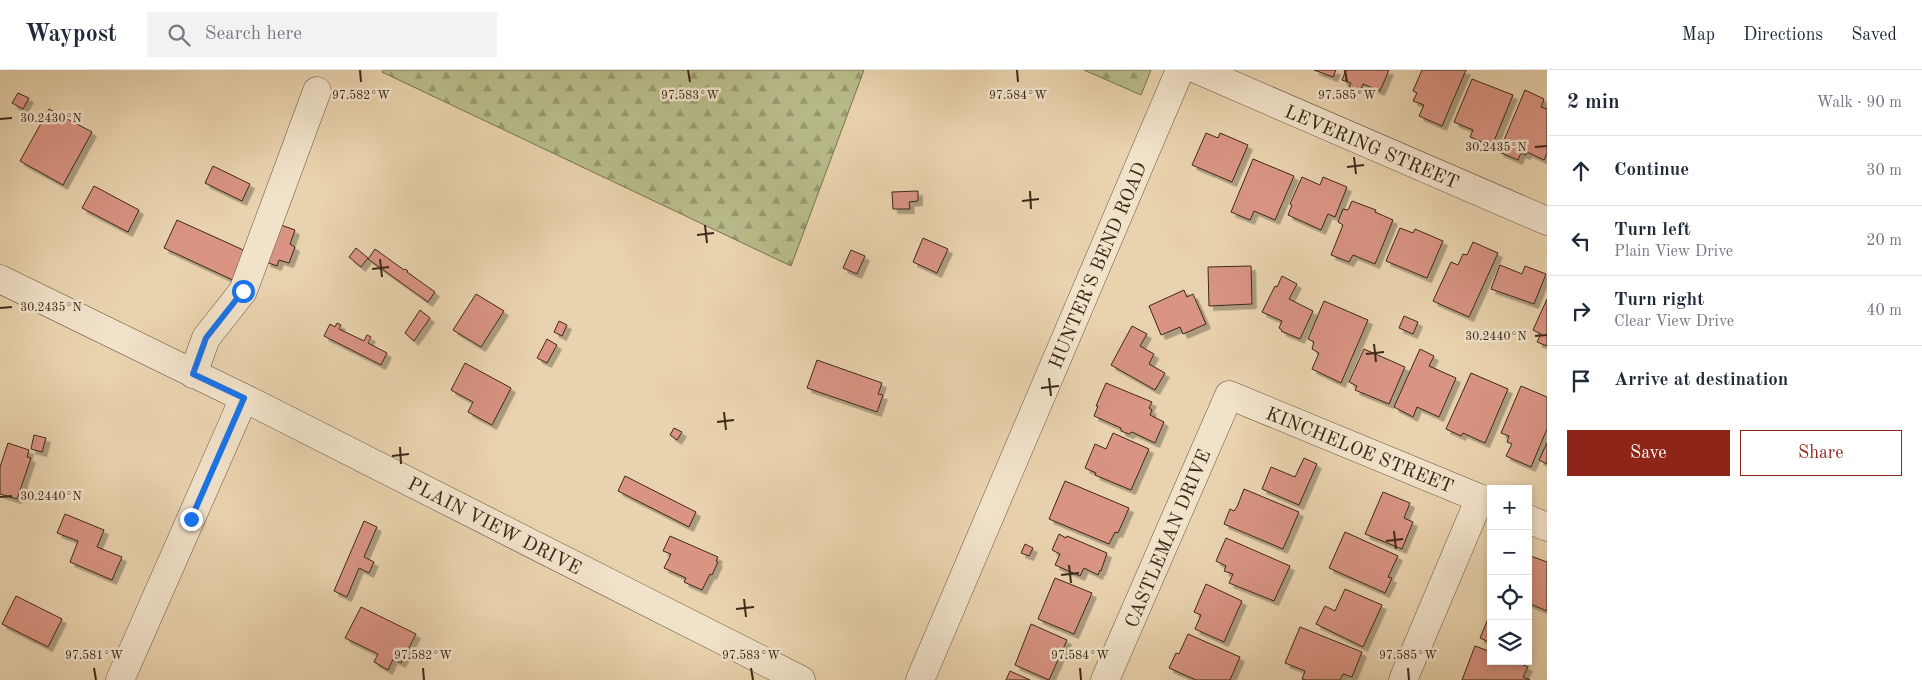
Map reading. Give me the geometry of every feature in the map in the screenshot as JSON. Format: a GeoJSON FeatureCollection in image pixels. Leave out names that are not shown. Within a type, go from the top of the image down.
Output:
{"type":"FeatureCollection","features":[{"type":"Feature","properties":{"kind":"street","name":"HUNTER'S BEND ROAD"},"geometry":{"type":"LineString","coordinates":[[920,680],[1180,70]]}},
{"type":"Feature","properties":{"kind":"street","name":"LEVERING STREET"},"geometry":{"type":"LineString","coordinates":[[1198,70],[1547,221]]}},
{"type":"Feature","properties":{"kind":"street"},"geometry":{"type":"LineString","coordinates":[[193,374],[206,338],[243,291],[317,91]]}},
{"type":"Feature","properties":{"kind":"street","name":"PLAIN VIEW DRIVE"},"geometry":{"type":"LineString","coordinates":[[0,279],[244,398],[786,677]]}},
{"type":"Feature","properties":{"kind":"street","name":"KINCHELOE STREET"},"geometry":{"type":"LineString","coordinates":[[1229,396],[1485,501]]}},
{"type":"Feature","properties":{"kind":"street","name":"CASTLEMAN DRIVE"},"geometry":{"type":"LineString","coordinates":[[1105,680],[1229,396]]}},
{"type":"Feature","properties":{"kind":"street"},"geometry":{"type":"LineString","coordinates":[[120,680],[244,398]]}},
{"type":"Feature","properties":{"kind":"street"},"geometry":{"type":"LineString","coordinates":[[1403,680],[1485,501]]}},
{"type":"Feature","properties":{"kind":"street"},"geometry":{"type":"LineString","coordinates":[[1532,521],[1547,527]]}},
{"type":"Feature","properties":{"kind":"green space"},"geometry":{"type":"Polygon","coordinates":[[[383,70],[864,70],[791,266],[382,72],[383,70]]]}},
{"type":"Feature","properties":{"kind":"green space"},"geometry":{"type":"Polygon","coordinates":[[[1084,70],[1151,70],[1141,95],[1084,70]]]}},
{"type":"Feature","properties":{"kind":"building"},"geometry":{"type":"Polygon","coordinates":[[[1314,70],[1336,70],[1333,77],[1314,70]]]}},
{"type":"Feature","properties":{"kind":"building"},"geometry":{"type":"Polygon","coordinates":[[[1346,70],[1389,70],[1380,91],[1363,84],[1360,91],[1349,87],[1351,83],[1342,80],[1346,70]]]}},
{"type":"Feature","properties":{"kind":"building"},"geometry":{"type":"Polygon","coordinates":[[[1422,70],[1466,70],[1442,126],[1419,116],[1424,105],[1413,101],[1417,93],[1413,91],[1422,70]]]}},
{"type":"Feature","properties":{"kind":"building"},"geometry":{"type":"Polygon","coordinates":[[[1472,79],[1513,95],[1492,146],[1470,137],[1473,130],[1454,122],[1472,79]]]}},
{"type":"Feature","properties":{"kind":"building"},"geometry":{"type":"Polygon","coordinates":[[[1525,90],[1544,99],[1541,107],[1547,109],[1547,153],[1544,160],[1527,152],[1526,155],[1521,153],[1518,160],[1499,152],[1525,90]]]}},
{"type":"Feature","properties":{"kind":"building"},"geometry":{"type":"Polygon","coordinates":[[[18,93],[29,98],[23,109],[12,103],[18,93]]]}},
{"type":"Feature","properties":{"kind":"building"},"geometry":{"type":"Polygon","coordinates":[[[49,109],[92,132],[63,185],[20,161],[49,109]]]}},
{"type":"Feature","properties":{"kind":"building"},"geometry":{"type":"Polygon","coordinates":[[[1206,133],[1218,138],[1220,133],[1248,145],[1232,182],[1192,165],[1206,133]]]}},
{"type":"Feature","properties":{"kind":"building"},"geometry":{"type":"Polygon","coordinates":[[[1253,159],[1294,176],[1275,220],[1254,211],[1250,220],[1231,212],[1253,159]]]}},
{"type":"Feature","properties":{"kind":"building"},"geometry":{"type":"Polygon","coordinates":[[[213,166],[250,184],[242,201],[205,183],[213,166]]]}},
{"type":"Feature","properties":{"kind":"building"},"geometry":{"type":"Polygon","coordinates":[[[1302,177],[1320,185],[1323,177],[1347,187],[1335,217],[1328,214],[1321,230],[1288,215],[1292,205],[1290,204],[1302,177]]]}},
{"type":"Feature","properties":{"kind":"building"},"geometry":{"type":"Polygon","coordinates":[[[94,186],[139,210],[128,232],[82,208],[94,186]]]}},
{"type":"Feature","properties":{"kind":"building"},"geometry":{"type":"Polygon","coordinates":[[[918,191],[918,201],[909,202],[910,209],[893,209],[892,192],[918,191]]]}},
{"type":"Feature","properties":{"kind":"building"},"geometry":{"type":"Polygon","coordinates":[[[1352,201],[1376,210],[1375,212],[1393,220],[1375,264],[1353,255],[1349,262],[1331,255],[1343,225],[1338,222],[1343,209],[1348,210],[1352,201]]]}},
{"type":"Feature","properties":{"kind":"building"},"geometry":{"type":"Polygon","coordinates":[[[177,220],[250,253],[237,282],[164,248],[177,220]]]}},
{"type":"Feature","properties":{"kind":"building"},"geometry":{"type":"Polygon","coordinates":[[[281,225],[295,230],[290,244],[295,247],[289,263],[279,260],[277,266],[266,262],[281,225]]]}},
{"type":"Feature","properties":{"kind":"building"},"geometry":{"type":"Polygon","coordinates":[[[1400,228],[1413,233],[1415,229],[1443,241],[1427,278],[1386,261],[1400,228]]]}},
{"type":"Feature","properties":{"kind":"building"},"geometry":{"type":"Polygon","coordinates":[[[923,238],[948,249],[937,273],[913,262],[923,238]]]}},
{"type":"Feature","properties":{"kind":"building"},"geometry":{"type":"Polygon","coordinates":[[[1473,242],[1498,253],[1469,317],[1433,301],[1451,262],[1458,265],[1463,254],[1467,255],[1473,242]]]}},
{"type":"Feature","properties":{"kind":"building"},"geometry":{"type":"Polygon","coordinates":[[[356,248],[368,258],[361,267],[349,257],[356,248]]]}},
{"type":"Feature","properties":{"kind":"building"},"geometry":{"type":"Polygon","coordinates":[[[375,249],[435,292],[428,302],[368,259],[375,249]]]}},
{"type":"Feature","properties":{"kind":"building"},"geometry":{"type":"Polygon","coordinates":[[[851,250],[865,256],[857,274],[843,268],[851,250]]]}},
{"type":"Feature","properties":{"kind":"building"},"geometry":{"type":"Polygon","coordinates":[[[1500,265],[1522,274],[1525,266],[1546,274],[1534,304],[1491,289],[1500,265]]]}},
{"type":"Feature","properties":{"kind":"building"},"geometry":{"type":"Polygon","coordinates":[[[1251,266],[1252,304],[1209,306],[1208,267],[1251,266]]]}},
{"type":"Feature","properties":{"kind":"building"},"geometry":{"type":"Polygon","coordinates":[[[1282,276],[1297,284],[1289,299],[1313,311],[1300,339],[1281,331],[1279,328],[1282,321],[1262,312],[1282,276]]]}},
{"type":"Feature","properties":{"kind":"building"},"geometry":{"type":"Polygon","coordinates":[[[1184,290],[1187,297],[1193,294],[1206,324],[1183,334],[1180,327],[1161,335],[1149,306],[1184,290]]]}},
{"type":"Feature","properties":{"kind":"building"},"geometry":{"type":"Polygon","coordinates":[[[476,294],[504,311],[481,347],[453,330],[476,294]]]}},
{"type":"Feature","properties":{"kind":"building"},"geometry":{"type":"Polygon","coordinates":[[[1547,299],[1547,346],[1537,342],[1541,334],[1533,330],[1547,299]]]}},
{"type":"Feature","properties":{"kind":"building"},"geometry":{"type":"Polygon","coordinates":[[[1324,301],[1368,320],[1341,383],[1312,369],[1319,353],[1312,349],[1314,342],[1308,339],[1324,301]]]}},
{"type":"Feature","properties":{"kind":"building"},"geometry":{"type":"Polygon","coordinates":[[[420,310],[430,318],[414,341],[405,333],[420,310]]]}},
{"type":"Feature","properties":{"kind":"building"},"geometry":{"type":"Polygon","coordinates":[[[1404,316],[1418,322],[1413,334],[1399,328],[1404,316]]]}},
{"type":"Feature","properties":{"kind":"building"},"geometry":{"type":"Polygon","coordinates":[[[559,321],[567,325],[562,336],[554,332],[559,321]]]}},
{"type":"Feature","properties":{"kind":"building"},"geometry":{"type":"Polygon","coordinates":[[[337,323],[341,325],[339,329],[364,341],[367,335],[371,337],[368,343],[387,353],[381,365],[324,336],[330,324],[335,327],[337,323]]]}},
{"type":"Feature","properties":{"kind":"building"},"geometry":{"type":"Polygon","coordinates":[[[1132,326],[1147,334],[1140,346],[1154,354],[1149,364],[1165,373],[1155,390],[1111,365],[1132,326]]]}},
{"type":"Feature","properties":{"kind":"building"},"geometry":{"type":"Polygon","coordinates":[[[547,339],[557,345],[547,363],[537,358],[547,339]]]}},
{"type":"Feature","properties":{"kind":"building"},"geometry":{"type":"Polygon","coordinates":[[[1364,349],[1405,367],[1389,404],[1355,390],[1357,386],[1349,382],[1364,349]]]}},
{"type":"Feature","properties":{"kind":"building"},"geometry":{"type":"Polygon","coordinates":[[[1420,349],[1434,356],[1429,366],[1456,378],[1439,417],[1417,407],[1413,417],[1394,407],[1420,349]]]}},
{"type":"Feature","properties":{"kind":"building"},"geometry":{"type":"Polygon","coordinates":[[[817,360],[882,383],[878,394],[883,395],[877,412],[807,388],[817,360]]]}},
{"type":"Feature","properties":{"kind":"building"},"geometry":{"type":"Polygon","coordinates":[[[465,363],[511,388],[492,425],[468,412],[473,402],[451,390],[465,363]]]}},
{"type":"Feature","properties":{"kind":"building"},"geometry":{"type":"Polygon","coordinates":[[[1471,373],[1508,389],[1485,443],[1463,433],[1461,436],[1446,429],[1471,373]]]}},
{"type":"Feature","properties":{"kind":"building"},"geometry":{"type":"Polygon","coordinates":[[[1106,383],[1152,402],[1149,408],[1152,410],[1150,415],[1164,422],[1155,443],[1132,432],[1129,434],[1121,431],[1121,428],[1094,416],[1098,406],[1096,406],[1106,383]]]}},
{"type":"Feature","properties":{"kind":"building"},"geometry":{"type":"Polygon","coordinates":[[[1521,386],[1547,397],[1547,429],[1531,467],[1506,456],[1512,444],[1507,442],[1509,436],[1501,433],[1521,386]]]}},
{"type":"Feature","properties":{"kind":"building"},"geometry":{"type":"Polygon","coordinates":[[[674,428],[682,432],[677,440],[670,435],[674,428]]]}},
{"type":"Feature","properties":{"kind":"building"},"geometry":{"type":"Polygon","coordinates":[[[1113,433],[1149,449],[1131,490],[1095,475],[1096,473],[1085,468],[1095,444],[1106,449],[1113,433]]]}},
{"type":"Feature","properties":{"kind":"building"},"geometry":{"type":"Polygon","coordinates":[[[34,435],[46,438],[42,452],[31,449],[34,435]]]}},
{"type":"Feature","properties":{"kind":"building"},"geometry":{"type":"Polygon","coordinates":[[[8,443],[29,450],[27,457],[31,458],[17,499],[0,494],[0,467],[8,443]]]}},
{"type":"Feature","properties":{"kind":"building"},"geometry":{"type":"Polygon","coordinates":[[[1547,443],[1547,464],[1539,460],[1547,443]]]}},
{"type":"Feature","properties":{"kind":"building"},"geometry":{"type":"Polygon","coordinates":[[[1304,458],[1317,464],[1299,505],[1262,489],[1271,467],[1295,477],[1304,458]]]}},
{"type":"Feature","properties":{"kind":"building"},"geometry":{"type":"Polygon","coordinates":[[[625,476],[696,512],[689,527],[618,491],[625,476]]]}},
{"type":"Feature","properties":{"kind":"building"},"geometry":{"type":"Polygon","coordinates":[[[1065,481],[1129,508],[1118,533],[1115,532],[1109,544],[1049,519],[1065,481]]]}},
{"type":"Feature","properties":{"kind":"building"},"geometry":{"type":"Polygon","coordinates":[[[1244,489],[1299,512],[1283,549],[1224,524],[1230,509],[1234,511],[1237,507],[1244,489]]]}},
{"type":"Feature","properties":{"kind":"building"},"geometry":{"type":"Polygon","coordinates":[[[1383,492],[1410,503],[1404,518],[1413,522],[1402,549],[1365,534],[1383,492]]]}},
{"type":"Feature","properties":{"kind":"building"},"geometry":{"type":"Polygon","coordinates":[[[65,514],[104,530],[97,547],[122,557],[112,580],[70,562],[78,541],[57,533],[65,514]]]}},
{"type":"Feature","properties":{"kind":"building"},"geometry":{"type":"Polygon","coordinates":[[[364,521],[377,527],[364,557],[374,562],[369,573],[359,568],[347,597],[334,591],[364,521]]]}},
{"type":"Feature","properties":{"kind":"building"},"geometry":{"type":"Polygon","coordinates":[[[1345,532],[1398,556],[1388,577],[1392,578],[1385,593],[1329,568],[1345,532]]]}},
{"type":"Feature","properties":{"kind":"building"},"geometry":{"type":"Polygon","coordinates":[[[1059,534],[1107,553],[1098,575],[1084,568],[1080,576],[1055,565],[1060,554],[1052,550],[1059,534]]]}},
{"type":"Feature","properties":{"kind":"building"},"geometry":{"type":"Polygon","coordinates":[[[670,536],[718,557],[716,561],[718,562],[712,575],[710,574],[702,590],[684,582],[686,578],[664,568],[671,554],[663,551],[670,536]]]}},
{"type":"Feature","properties":{"kind":"building"},"geometry":{"type":"Polygon","coordinates":[[[1226,538],[1290,566],[1274,601],[1229,583],[1233,574],[1224,571],[1226,566],[1216,561],[1226,538]]]}},
{"type":"Feature","properties":{"kind":"building"},"geometry":{"type":"Polygon","coordinates":[[[1025,544],[1033,548],[1029,556],[1021,553],[1025,544]]]}},
{"type":"Feature","properties":{"kind":"building"},"geometry":{"type":"Polygon","coordinates":[[[1532,556],[1547,562],[1547,611],[1532,605],[1532,556]]]}},
{"type":"Feature","properties":{"kind":"building"},"geometry":{"type":"Polygon","coordinates":[[[1055,578],[1092,593],[1074,634],[1038,619],[1055,578]]]}},
{"type":"Feature","properties":{"kind":"building"},"geometry":{"type":"Polygon","coordinates":[[[1206,584],[1242,601],[1224,642],[1195,629],[1201,615],[1194,612],[1206,584]]]}},
{"type":"Feature","properties":{"kind":"building"},"geometry":{"type":"Polygon","coordinates":[[[1345,589],[1382,605],[1363,647],[1316,624],[1325,606],[1335,611],[1345,589]]]}},
{"type":"Feature","properties":{"kind":"building"},"geometry":{"type":"Polygon","coordinates":[[[16,596],[62,619],[48,647],[2,624],[16,596]]]}},
{"type":"Feature","properties":{"kind":"building"},"geometry":{"type":"Polygon","coordinates":[[[361,607],[416,634],[401,663],[393,659],[388,670],[374,662],[378,654],[345,638],[361,607]]]}},
{"type":"Feature","properties":{"kind":"building"},"geometry":{"type":"Polygon","coordinates":[[[1487,621],[1487,641],[1480,638],[1487,621]]]}},
{"type":"Feature","properties":{"kind":"building"},"geometry":{"type":"Polygon","coordinates":[[[1031,624],[1067,640],[1049,680],[1015,665],[1031,624]]]}},
{"type":"Feature","properties":{"kind":"building"},"geometry":{"type":"Polygon","coordinates":[[[1300,627],[1362,652],[1352,677],[1343,674],[1340,680],[1306,680],[1302,679],[1305,671],[1285,663],[1300,627]]]}},
{"type":"Feature","properties":{"kind":"building"},"geometry":{"type":"Polygon","coordinates":[[[1188,634],[1240,657],[1230,680],[1196,680],[1169,668],[1176,653],[1179,654],[1188,634]]]}},
{"type":"Feature","properties":{"kind":"building"},"geometry":{"type":"Polygon","coordinates":[[[1475,646],[1487,650],[1487,665],[1523,665],[1528,667],[1523,677],[1530,680],[1462,680],[1475,646]]]}},
{"type":"Feature","properties":{"kind":"building"},"geometry":{"type":"Polygon","coordinates":[[[1010,671],[1030,680],[1006,680],[1010,671]]]}},
{"type":"Feature","properties":{"kind":"route"},"geometry":{"type":"LineString","coordinates":[[191,519],[244,398],[193,374],[206,338],[243,291]]}}]}
